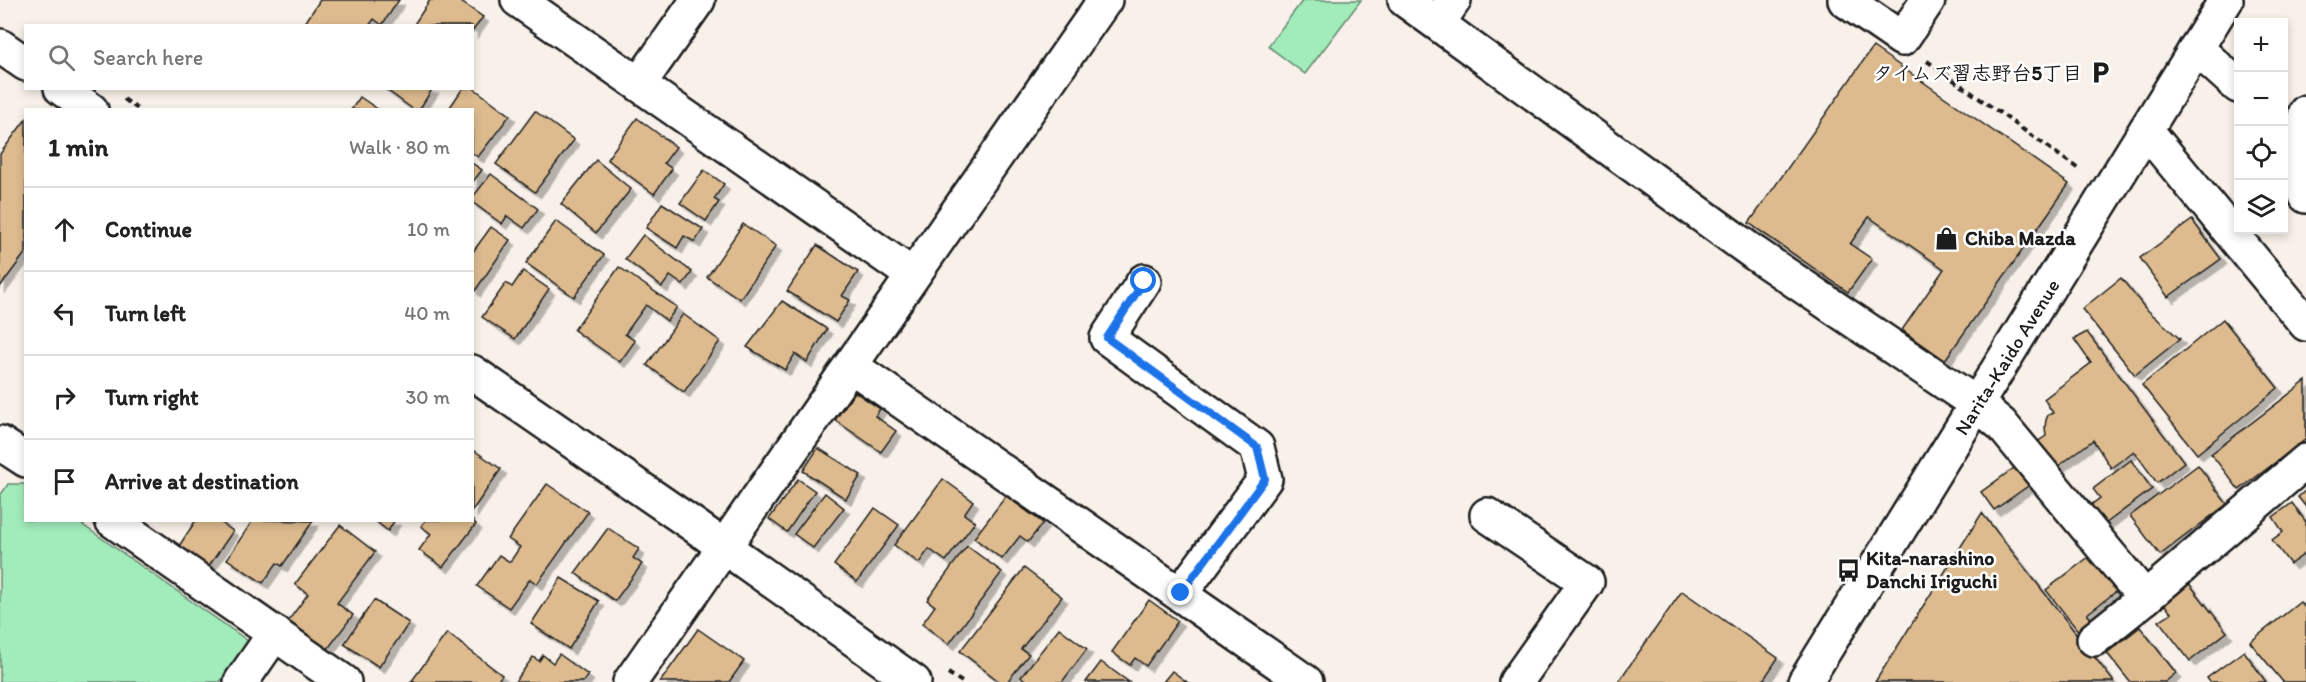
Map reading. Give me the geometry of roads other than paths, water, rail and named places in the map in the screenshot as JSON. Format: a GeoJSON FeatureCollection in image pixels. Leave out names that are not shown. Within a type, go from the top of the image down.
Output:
{"type":"FeatureCollection","features":[{"type":"Feature","properties":{"kind":"main road"},"geometry":{"type":"LineString","coordinates":[[518,0],[911,274]]}},
{"type":"Feature","properties":{"kind":"main road"},"geometry":{"type":"LineString","coordinates":[[639,84],[698,0]]}},
{"type":"Feature","properties":{"kind":"main road"},"geometry":{"type":"LineString","coordinates":[[630,682],[851,366],[911,274],[1105,0]]}},
{"type":"Feature","properties":{"kind":"main road"},"geometry":{"type":"LineString","coordinates":[[1405,0],[1446,12],[1754,253],[1978,405],[2001,424],[2145,598]]}},
{"type":"Feature","properties":{"kind":"main road"},"geometry":{"type":"LineString","coordinates":[[1845,0],[1902,39],[1928,0]]}},
{"type":"Feature","properties":{"kind":"main road","name":"Narita-Kaido Avenue"},"geometry":{"type":"LineString","coordinates":[[1805,682],[2226,0]]}},
{"type":"Feature","properties":{"kind":"main road"},"geometry":{"type":"LineString","coordinates":[[0,46],[24,63]]}},
{"type":"Feature","properties":{"kind":"main road"},"geometry":{"type":"LineString","coordinates":[[2196,48],[2234,82]]}},
{"type":"Feature","properties":{"kind":"main road"},"geometry":{"type":"LineString","coordinates":[[64,90],[88,108]]}},
{"type":"Feature","properties":{"kind":"main road"},"geometry":{"type":"LineString","coordinates":[[2296,126],[2301,184],[2306,196]]}},
{"type":"Feature","properties":{"kind":"main road"},"geometry":{"type":"LineString","coordinates":[[2146,130],[2306,324]]}},
{"type":"Feature","properties":{"kind":"main road"},"geometry":{"type":"LineString","coordinates":[[1144,281],[1107,338],[1257,447],[1265,479],[1181,593]]}},
{"type":"Feature","properties":{"kind":"main road"},"geometry":{"type":"LineString","coordinates":[[851,366],[1306,682]]}},
{"type":"Feature","properties":{"kind":"main road"},"geometry":{"type":"LineString","coordinates":[[474,373],[914,682]]}},
{"type":"Feature","properties":{"kind":"main road"},"geometry":{"type":"LineString","coordinates":[[2094,639],[2306,461]]}},
{"type":"Feature","properties":{"kind":"main road"},"geometry":{"type":"LineString","coordinates":[[1487,515],[1587,582],[1516,682]]}},
{"type":"Feature","properties":{"kind":"main road"},"geometry":{"type":"LineString","coordinates":[[115,522],[344,682]]}},
{"type":"Feature","properties":{"kind":"main road"},"geometry":{"type":"LineString","coordinates":[[241,682],[274,633]]}},
{"type":"Feature","properties":{"kind":"place","name":"タイムズ習志野台5丁目"},"geometry":{"type":"Point","coordinates":[2100,73]}},
{"type":"Feature","properties":{"kind":"place","name":"Chiba Mazda"},"geometry":{"type":"Point","coordinates":[1947,238]}},
{"type":"Feature","properties":{"kind":"place","name":"Kita-narashino Danchi Iriguchi"},"geometry":{"type":"Point","coordinates":[1848,570]}}]}
